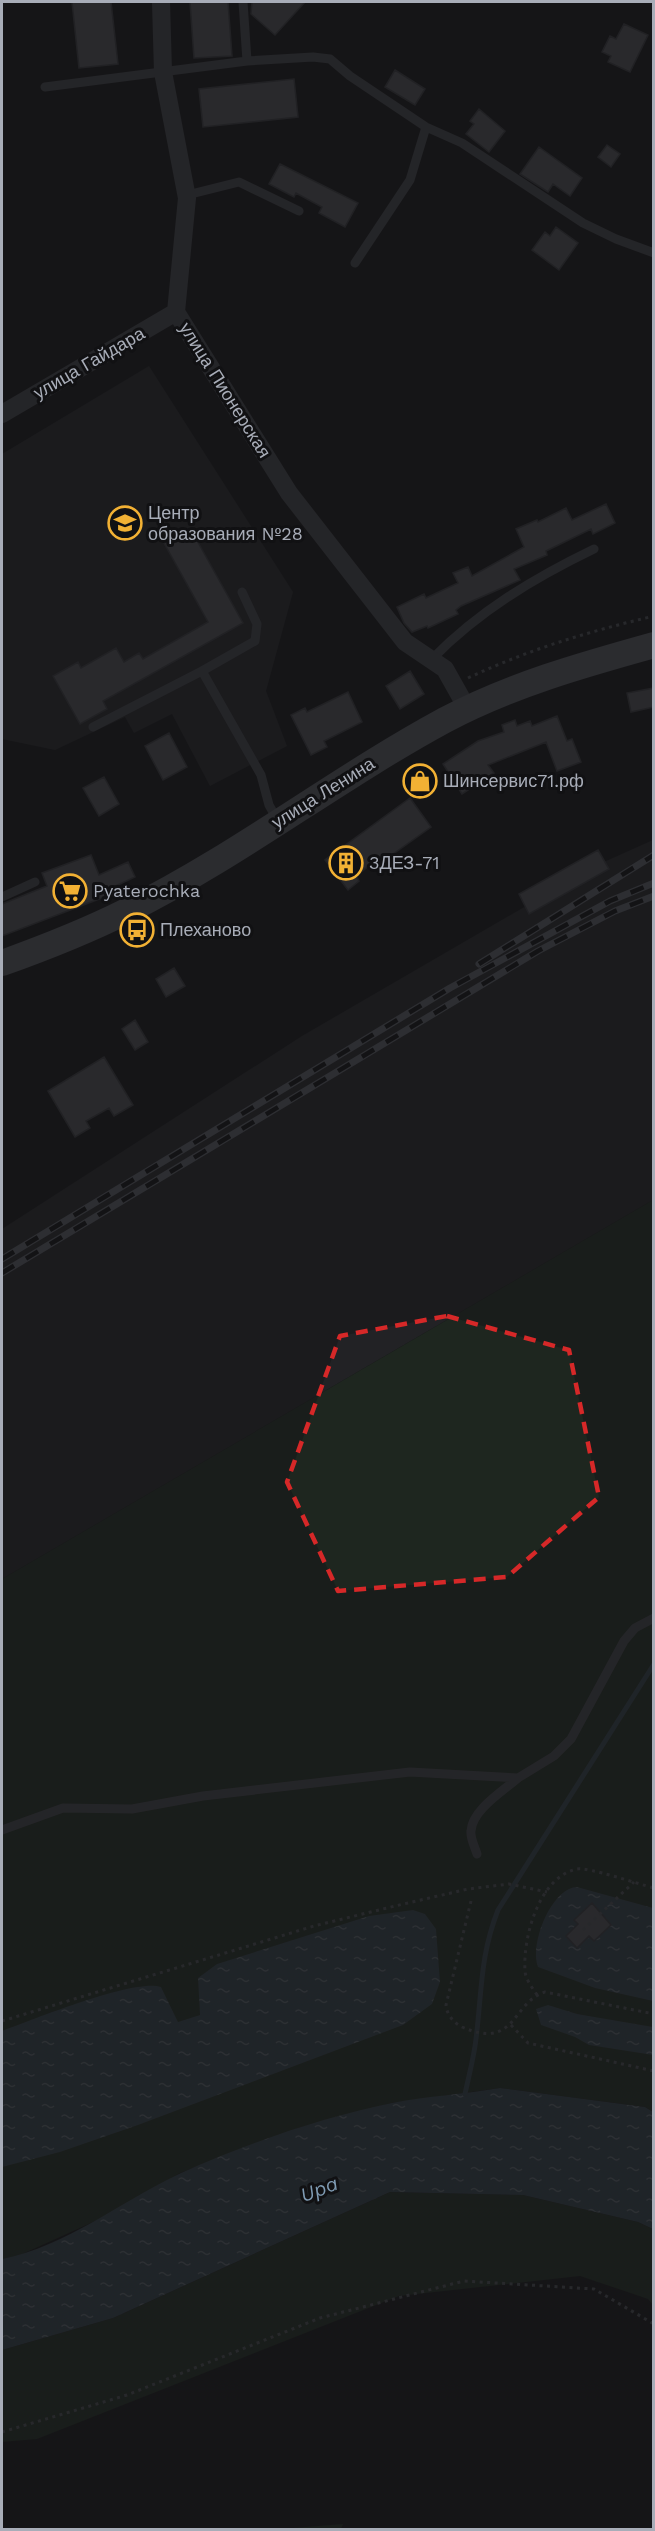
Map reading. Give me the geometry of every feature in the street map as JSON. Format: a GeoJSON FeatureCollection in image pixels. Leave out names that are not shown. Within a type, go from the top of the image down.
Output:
{"type":"FeatureCollection","features":[{"type":"Feature","properties":{"kind":"main road","name":"улица Ленина"},"geometry":{"type":"LineString","coordinates":[[3,958],[127,911],[279,821],[381,756],[506,691],[588,663],[654,645]]}},
{"type":"Feature","properties":{"kind":"street","name":"улица Пионерская"},"geometry":{"type":"LineString","coordinates":[[161,2],[163,72],[187,195],[187,225],[176,312],[289,493],[405,642],[432,659],[451,677],[468,710]]}},
{"type":"Feature","properties":{"kind":"street","name":"улица Гайдара"},"geometry":{"type":"LineString","coordinates":[[2,414],[176,312]]}},
{"type":"Feature","properties":{"kind":"lane"},"geometry":{"type":"LineString","coordinates":[[243,2],[247,61]]}},
{"type":"Feature","properties":{"kind":"lane"},"geometry":{"type":"LineString","coordinates":[[45,87],[247,61],[313,57],[330,59],[350,76],[426,127],[462,143],[583,223],[615,239],[654,253]]}},
{"type":"Feature","properties":{"kind":"lane"},"geometry":{"type":"LineString","coordinates":[[355,263],[410,180],[426,127]]}},
{"type":"Feature","properties":{"kind":"lane"},"geometry":{"type":"LineString","coordinates":[[187,195],[239,182],[299,211]]}},
{"type":"Feature","properties":{"kind":"lane"},"geometry":{"type":"LineString","coordinates":[[432,659],[459,632],[492,607],[594,549]]}},
{"type":"Feature","properties":{"kind":"lane"},"geometry":{"type":"LineString","coordinates":[[93,727],[202,671],[255,640],[257,624],[242,592]]}},
{"type":"Feature","properties":{"kind":"lane"},"geometry":{"type":"LineString","coordinates":[[202,671],[261,775],[269,805],[279,821]]}},
{"type":"Feature","properties":{"kind":"lane"},"geometry":{"type":"LineString","coordinates":[[2,897],[35,882]]}},
{"type":"Feature","properties":{"kind":"lane"},"geometry":{"type":"LineString","coordinates":[[477,1854],[471,1831],[475,1820],[491,1801],[518,1778],[554,1756],[571,1739],[624,1641],[635,1628],[654,1618]]}},
{"type":"Feature","properties":{"kind":"lane"},"geometry":{"type":"LineString","coordinates":[[2,1830],[63,1808],[132,1809],[203,1797],[410,1772],[518,1778]]}},
{"type":"Feature","properties":{"kind":"path"},"geometry":{"type":"LineString","coordinates":[[537,1995],[526,1976],[526,1953],[531,1925],[547,1892],[558,1879],[580,1869],[654,1888]]}},
{"type":"Feature","properties":{"kind":"path"},"geometry":{"type":"LineString","coordinates":[[584,1930],[634,1882]]}},
{"type":"Feature","properties":{"kind":"path"},"geometry":{"type":"LineString","coordinates":[[2,2021],[314,1926],[468,1889],[509,1884],[547,1892]]}},
{"type":"Feature","properties":{"kind":"path"},"geometry":{"type":"LineString","coordinates":[[471,1901],[447,2000],[447,2012],[458,2024],[479,2031],[497,2031],[511,2025],[527,2002],[537,1995],[549,1992],[654,2014]]}},
{"type":"Feature","properties":{"kind":"path"},"geometry":{"type":"LineString","coordinates":[[511,2025],[528,2043],[654,2071]]}},
{"type":"Feature","properties":{"kind":"path"},"geometry":{"type":"LineString","coordinates":[[2,2432],[127,2396],[321,2318],[464,2281],[594,2289],[654,2324]]}},
{"type":"Feature","properties":{"kind":"highlighted area"},"geometry":{"type":"Polygon","coordinates":[[[447,1316],[569,1350],[599,1497],[507,1577],[338,1591],[287,1482],[340,1336],[447,1316]]]}},
{"type":"Feature","properties":{"kind":"shaded area","name":"Центр образования №28"},"geometry":{"type":"Polygon","coordinates":[[[149,366],[293,592],[266,691],[287,746],[210,786],[172,714],[134,733],[125,717],[55,750],[2,739],[2,454],[149,366]]]}},
{"type":"Feature","properties":{"kind":"shaded area"},"geometry":{"type":"Polygon","coordinates":[[[653,840],[653,1200],[2,1579],[2,1229],[302,1036],[595,866],[653,840]]]}},
{"type":"Feature","properties":{"kind":"shaded area"},"geometry":{"type":"Polygon","coordinates":[[[653,1200],[653,2112],[645,2107],[500,2088],[392,2103],[299,2128],[180,2173],[104,2217],[18,2256],[2,2259],[2,1579],[653,1200]]]}},
{"type":"Feature","properties":{"kind":"shaded area"},"geometry":{"type":"Polygon","coordinates":[[[390,2192],[523,2195],[638,2222],[653,2229],[653,2305],[648,2299],[580,2276],[399,2296],[37,2439],[2,2442],[2,2350],[113,2318],[390,2192]]]}},
{"type":"Feature","properties":{"kind":"shaded area"},"geometry":{"type":"Polygon","coordinates":[[[343,2524],[341,2529],[280,2529],[343,2524]]]}},
{"type":"Feature","properties":{"kind":"water"},"geometry":{"type":"Polygon","coordinates":[[[577,1887],[653,1908],[653,2001],[595,1988],[538,1967],[537,1945],[544,1919],[559,1897],[567,1890],[577,1887]]]}},
{"type":"Feature","properties":{"kind":"water"},"geometry":{"type":"Polygon","coordinates":[[[413,1910],[425,1914],[436,1929],[440,1982],[432,2004],[403,2025],[138,2125],[60,2152],[2,2167],[2,2031],[107,1994],[148,1986],[161,1987],[178,2022],[200,2015],[198,1978],[217,1964],[369,1916],[413,1910]]]}},
{"type":"Feature","properties":{"kind":"water"},"geometry":{"type":"Polygon","coordinates":[[[548,2005],[577,2014],[653,2027],[653,2055],[589,2045],[575,2037],[541,2025],[536,2009],[548,2005]]]}},
{"type":"Feature","properties":{"kind":"water","name":"Upa"},"geometry":{"type":"Polygon","coordinates":[[[500,2088],[645,2107],[653,2112],[653,2229],[638,2222],[523,2195],[390,2192],[113,2318],[2,2350],[2,2259],[49,2244],[181,2173],[285,2132],[340,2115],[392,2103],[500,2088]]]}},
{"type":"Feature","properties":{"kind":"building"},"geometry":{"type":"Polygon","coordinates":[[[72,2],[111,2],[118,64],[79,68],[72,2]]]}},
{"type":"Feature","properties":{"kind":"building"},"geometry":{"type":"Polygon","coordinates":[[[190,2],[228,2],[232,56],[194,58],[190,2]]]}},
{"type":"Feature","properties":{"kind":"building"},"geometry":{"type":"Polygon","coordinates":[[[252,2],[305,2],[275,35],[251,14],[252,2]]]}},
{"type":"Feature","properties":{"kind":"building"},"geometry":{"type":"Polygon","coordinates":[[[624,24],[648,35],[630,72],[608,62],[611,56],[602,52],[610,36],[616,39],[624,24]]]}},
{"type":"Feature","properties":{"kind":"building"},"geometry":{"type":"Polygon","coordinates":[[[395,70],[425,89],[415,105],[385,87],[395,70]]]}},
{"type":"Feature","properties":{"kind":"building"},"geometry":{"type":"Polygon","coordinates":[[[294,79],[298,117],[203,127],[199,89],[294,79]]]}},
{"type":"Feature","properties":{"kind":"building"},"geometry":{"type":"Polygon","coordinates":[[[479,109],[505,131],[489,152],[466,134],[474,124],[470,121],[479,109]]]}},
{"type":"Feature","properties":{"kind":"building"},"geometry":{"type":"Polygon","coordinates":[[[607,145],[620,154],[611,167],[598,157],[607,145]]]}},
{"type":"Feature","properties":{"kind":"building"},"geometry":{"type":"Polygon","coordinates":[[[539,147],[582,178],[570,196],[553,184],[548,192],[520,174],[539,147]]]}},
{"type":"Feature","properties":{"kind":"building"},"geometry":{"type":"Polygon","coordinates":[[[280,164],[358,203],[345,227],[319,213],[322,207],[296,193],[294,197],[269,184],[280,164]]]}},
{"type":"Feature","properties":{"kind":"building"},"geometry":{"type":"Polygon","coordinates":[[[556,227],[578,243],[559,270],[532,250],[545,232],[550,236],[556,227]]]}},
{"type":"Feature","properties":{"kind":"building"},"geometry":{"type":"Polygon","coordinates":[[[606,504],[615,523],[593,534],[591,529],[546,551],[547,555],[514,569],[520,580],[461,606],[456,610],[458,614],[428,628],[427,626],[412,632],[404,623],[397,607],[424,594],[426,598],[458,583],[453,573],[468,567],[472,576],[524,547],[516,529],[537,520],[538,522],[566,508],[572,520],[606,504]]]}},
{"type":"Feature","properties":{"kind":"building"},"geometry":{"type":"Polygon","coordinates":[[[190,528],[243,623],[103,701],[107,709],[80,724],[53,676],[78,662],[81,668],[116,648],[124,662],[139,653],[143,659],[208,622],[164,543],[190,528]]]}},
{"type":"Feature","properties":{"kind":"building"},"geometry":{"type":"Polygon","coordinates":[[[410,671],[424,694],[400,709],[386,686],[410,671]]]}},
{"type":"Feature","properties":{"kind":"building"},"geometry":{"type":"Polygon","coordinates":[[[654,688],[654,707],[631,712],[627,693],[654,688]]]}},
{"type":"Feature","properties":{"kind":"building"},"geometry":{"type":"Polygon","coordinates":[[[348,692],[362,722],[324,741],[327,747],[311,755],[291,715],[305,708],[307,712],[348,692]]]}},
{"type":"Feature","properties":{"kind":"building"},"geometry":{"type":"Polygon","coordinates":[[[557,716],[567,741],[572,739],[581,762],[557,771],[546,742],[488,765],[494,773],[462,794],[443,764],[478,741],[504,732],[502,725],[515,720],[517,726],[530,721],[532,726],[557,716]]]}},
{"type":"Feature","properties":{"kind":"building"},"geometry":{"type":"Polygon","coordinates":[[[169,733],[187,767],[163,780],[145,746],[169,733]]]}},
{"type":"Feature","properties":{"kind":"building","name":"Шинсервис71.рф"},"geometry":{"type":"Polygon","coordinates":[[[424,767],[434,782],[416,794],[406,780],[424,767]]]}},
{"type":"Feature","properties":{"kind":"building"},"geometry":{"type":"Polygon","coordinates":[[[104,777],[119,804],[99,816],[83,788],[104,777]]]}},
{"type":"Feature","properties":{"kind":"building"},"geometry":{"type":"Polygon","coordinates":[[[410,798],[431,827],[386,859],[383,855],[356,876],[359,881],[348,890],[325,860],[410,798]]]}},
{"type":"Feature","properties":{"kind":"building"},"geometry":{"type":"Polygon","coordinates":[[[598,850],[609,869],[529,914],[519,894],[598,850]]]}},
{"type":"Feature","properties":{"kind":"building","name":"Pyaterochka"},"geometry":{"type":"Polygon","coordinates":[[[91,855],[99,875],[128,862],[135,877],[105,891],[107,896],[2,936],[2,904],[47,886],[42,873],[91,855]]]}},
{"type":"Feature","properties":{"kind":"building"},"geometry":{"type":"Polygon","coordinates":[[[174,968],[185,986],[166,997],[156,979],[174,968]]]}},
{"type":"Feature","properties":{"kind":"building"},"geometry":{"type":"Polygon","coordinates":[[[135,1020],[148,1042],[135,1050],[122,1029],[135,1020]]]}},
{"type":"Feature","properties":{"kind":"building"},"geometry":{"type":"Polygon","coordinates":[[[104,1057],[133,1105],[114,1116],[109,1108],[86,1121],[90,1128],[75,1137],[48,1091],[104,1057]]]}},
{"type":"Feature","properties":{"kind":"building"},"geometry":{"type":"Polygon","coordinates":[[[592,1903],[611,1925],[594,1941],[589,1936],[577,1948],[566,1936],[578,1924],[574,1920],[592,1903]]]}},
{"type":"Feature","properties":{"kind":"waterway"},"geometry":{"type":"LineString","coordinates":[[465,2094],[475,2046],[482,1974],[498,1910],[654,1664]]}},
{"type":"Feature","properties":{"kind":"railway"},"geometry":{"type":"LineString","coordinates":[[479,964],[654,855]]}},
{"type":"Feature","properties":{"kind":"railway"},"geometry":{"type":"LineString","coordinates":[[2,1259],[450,988],[610,901],[654,883]]}},
{"type":"Feature","properties":{"kind":"railway"},"geometry":{"type":"LineString","coordinates":[[2,1273],[538,951],[615,911],[654,896]]}},
{"type":"Feature","properties":{"kind":"place","name":"Центр образования №28"},"geometry":{"type":"Point","coordinates":[125,523]}},
{"type":"Feature","properties":{"kind":"place","name":"Шинсервис71.рф"},"geometry":{"type":"Point","coordinates":[420,781]}},
{"type":"Feature","properties":{"kind":"place","name":"3ДЕЗ-71"},"geometry":{"type":"Point","coordinates":[346,863]}},
{"type":"Feature","properties":{"kind":"place","name":"Pyaterochka"},"geometry":{"type":"Point","coordinates":[70,891]}},
{"type":"Feature","properties":{"kind":"place","name":"Плеханово"},"geometry":{"type":"Point","coordinates":[137,930]}}]}
